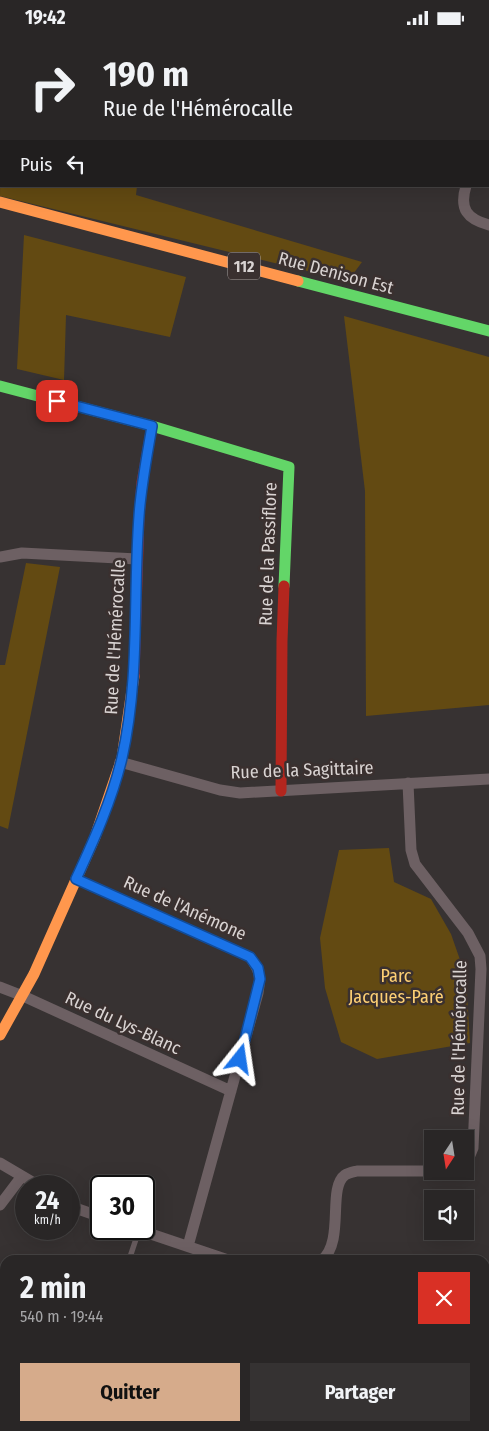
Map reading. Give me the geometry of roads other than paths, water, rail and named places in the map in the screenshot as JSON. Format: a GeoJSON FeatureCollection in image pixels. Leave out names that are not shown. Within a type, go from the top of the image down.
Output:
{"type":"FeatureCollection","features":[{"type":"Feature","properties":{"kind":"street"},"geometry":{"type":"LineString","coordinates":[[466,187],[463,201],[468,214],[474,220],[489,225]]}},
{"type":"Feature","properties":{"kind":"street","name":"Rue Denison Est"},"geometry":{"type":"LineString","coordinates":[[0,201],[489,331]]}},
{"type":"Feature","properties":{"kind":"street","name":"Rue de la Passiflore"},"geometry":{"type":"LineString","coordinates":[[0,387],[152,426],[289,467],[282,641],[281,791]]}},
{"type":"Feature","properties":{"kind":"street","name":"Rue de l'Hémérocalle"},"geometry":{"type":"LineString","coordinates":[[0,1035],[23,996],[98,829],[120,762],[133,681],[137,559],[142,482],[152,426]]}},
{"type":"Feature","properties":{"kind":"street"},"geometry":{"type":"LineString","coordinates":[[0,557],[22,553],[137,559]]}},
{"type":"Feature","properties":{"kind":"street","name":"Rue de la Sagittaire"},"geometry":{"type":"LineString","coordinates":[[120,762],[230,792],[281,791],[489,779]]}},
{"type":"Feature","properties":{"kind":"street","name":"Rue de l'Hémérocalle"},"geometry":{"type":"LineString","coordinates":[[408,783],[412,851],[415,864],[468,933],[480,956],[474,1130]]}},
{"type":"Feature","properties":{"kind":"street","name":"Rue de l'Anémone"},"geometry":{"type":"LineString","coordinates":[[76,879],[250,957],[258,968],[260,979],[188,1246]]}},
{"type":"Feature","properties":{"kind":"street","name":"Rue du Lys-Blanc"},"geometry":{"type":"LineString","coordinates":[[0,987],[231,1091]]}},
{"type":"Feature","properties":{"kind":"street"},"geometry":{"type":"LineString","coordinates":[[0,1163],[20,1175]]}},
{"type":"Feature","properties":{"kind":"street"},"geometry":{"type":"LineString","coordinates":[[328,1255],[333,1241],[338,1185],[345,1175],[357,1171],[424,1171]]}},
{"type":"Feature","properties":{"kind":"street"},"geometry":{"type":"LineString","coordinates":[[0,1205],[15,1185]]}},
{"type":"Feature","properties":{"kind":"street"},"geometry":{"type":"LineString","coordinates":[[155,1235],[214,1255]]}},
{"type":"Feature","properties":{"kind":"lane"},"geometry":{"type":"LineString","coordinates":[[130,1255],[135,1240]]}},
{"type":"Feature","properties":{"kind":"park label","name":"Parc Jacques-Paré"},"geometry":{"type":"Point","coordinates":[396,986]}}]}
